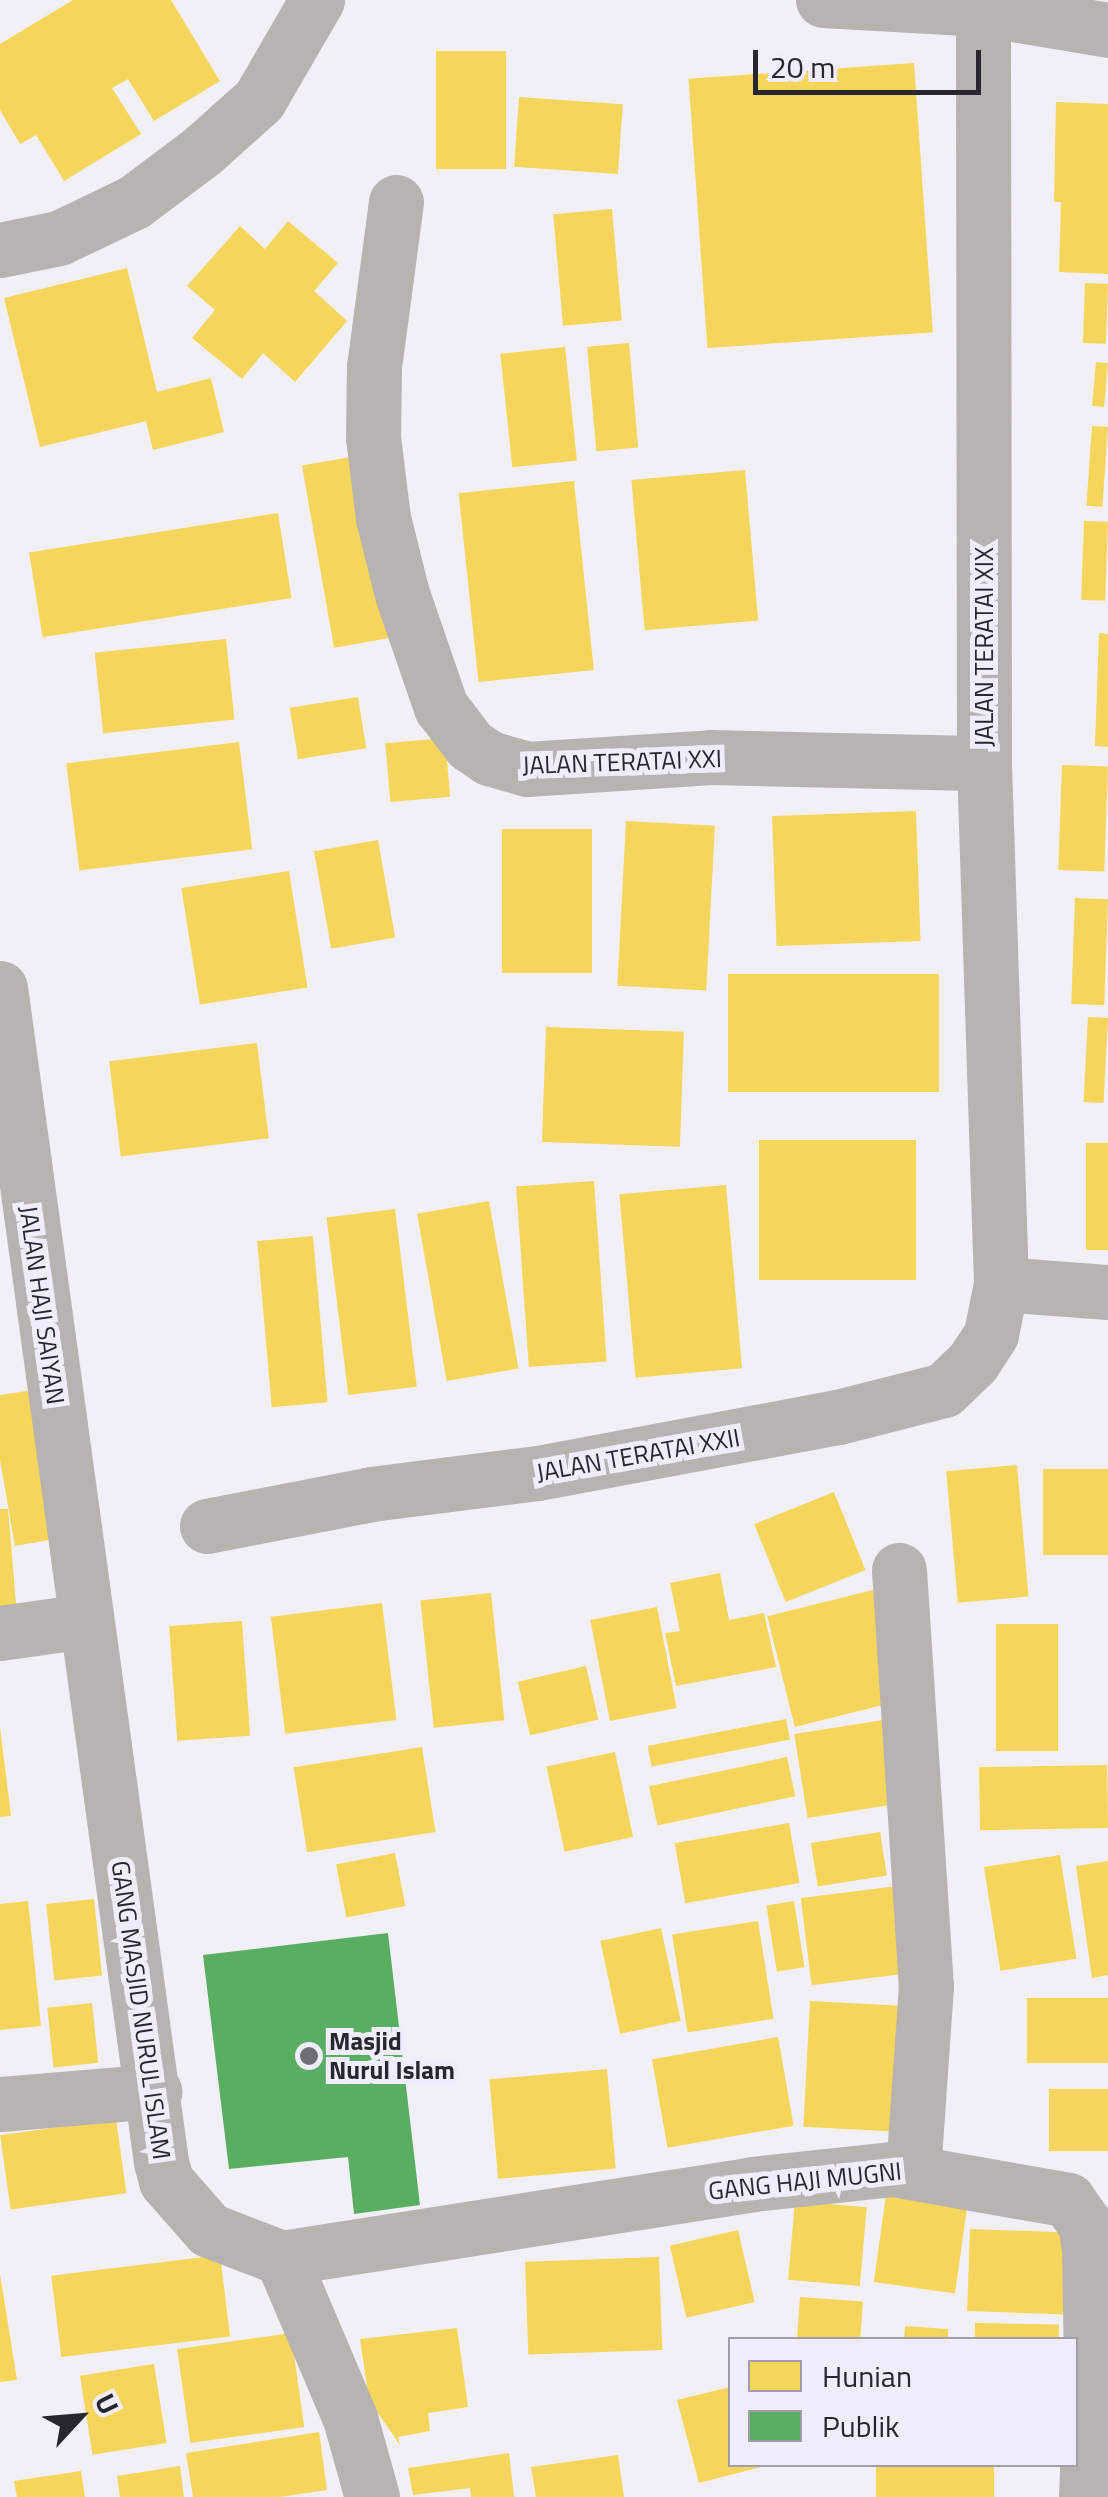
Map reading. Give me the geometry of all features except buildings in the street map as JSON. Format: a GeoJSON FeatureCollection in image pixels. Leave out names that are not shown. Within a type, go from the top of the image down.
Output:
{"type":"FeatureCollection","features":[{"type":"Feature","properties":{"kind":"street"},"geometry":{"type":"LineString","coordinates":[[0,250],[60,238],[119,209],[202,150],[259,100],[318,0]]}},
{"type":"Feature","properties":{"kind":"street"},"geometry":{"type":"LineString","coordinates":[[822,0],[982,9],[1108,30]]}},
{"type":"Feature","properties":{"kind":"street","name":"JALAN TERATAI XIX"},"geometry":{"type":"LineString","coordinates":[[982,9],[984,763],[1001,1284]]}},
{"type":"Feature","properties":{"kind":"street","name":"JALAN TERATAI XXI"},"geometry":{"type":"LineString","coordinates":[[396,202],[374,368],[372,437],[382,518],[402,594],[441,707],[470,745],[488,758],[528,769],[711,757],[984,763]]}},
{"type":"Feature","properties":{"kind":"street","name":"JALAN HAJI SAIYAN"},"geometry":{"type":"LineString","coordinates":[[0,988],[85,1621]]}},
{"type":"Feature","properties":{"kind":"street"},"geometry":{"type":"LineString","coordinates":[[1001,1284],[1108,1292]]}},
{"type":"Feature","properties":{"kind":"street","name":"JALAN TERATAI XXII"},"geometry":{"type":"LineString","coordinates":[[208,1526],[372,1494],[538,1473],[704,1444],[944,1390],[973,1362],[991,1334],[1001,1284]]}},
{"type":"Feature","properties":{"kind":"street","name":"GANG HAJI MUGNI"},"geometry":{"type":"LineString","coordinates":[[282,2258],[752,2184],[893,2169],[912,2172],[926,1986],[898,1570]]}},
{"type":"Feature","properties":{"kind":"street"},"geometry":{"type":"LineString","coordinates":[[0,1633],[85,1621]]}},
{"type":"Feature","properties":{"kind":"street","name":"GANG MASJID NURUL ISLAM"},"geometry":{"type":"LineString","coordinates":[[85,1621],[154,2091],[160,2162],[166,2181],[209,2230],[282,2258]]}},
{"type":"Feature","properties":{"kind":"street"},"geometry":{"type":"LineString","coordinates":[[0,2104],[154,2091]]}},
{"type":"Feature","properties":{"kind":"street"},"geometry":{"type":"LineString","coordinates":[[912,2172],[1068,2200],[1086,2224],[1092,2366],[1098,2402],[1086,2497]]}},
{"type":"Feature","properties":{"kind":"street"},"geometry":{"type":"LineString","coordinates":[[282,2258],[350,2418],[372,2497]]}},
{"type":"Feature","properties":{"kind":"place","name":"Masjid Nurul Islam"},"geometry":{"type":"Point","coordinates":[309,2056]}}]}
